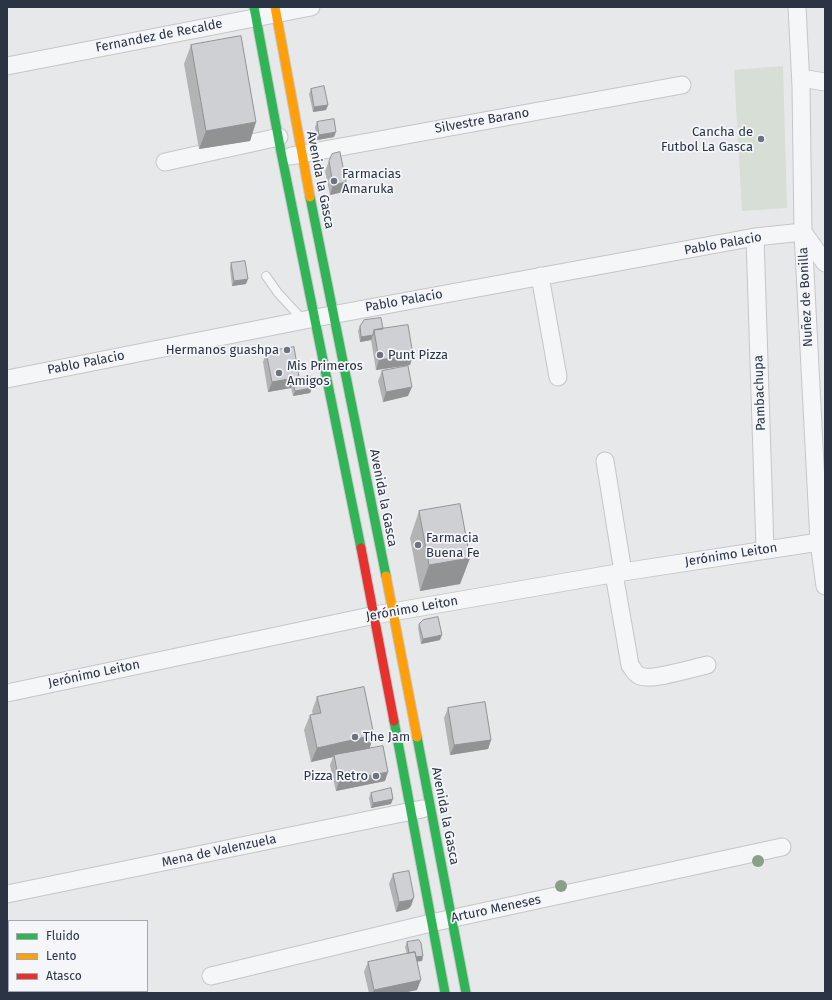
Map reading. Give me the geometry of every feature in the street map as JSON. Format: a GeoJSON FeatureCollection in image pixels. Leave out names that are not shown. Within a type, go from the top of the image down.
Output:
{"type":"FeatureCollection","features":[{"type":"Feature","properties":{"kind":"main road","name":"Avenida la Gasca"},"geometry":{"type":"LineString","coordinates":[[276,10],[333,314],[375,616],[445,993]]}},
{"type":"Feature","properties":{"kind":"main road","name":"Avenida la Gasca"},"geometry":{"type":"LineString","coordinates":[[255,12],[283,157],[309,319],[355,470],[393,613],[466,993]]}},
{"type":"Feature","properties":{"kind":"street","name":"Fernandez de Recalde"},"geometry":{"type":"LineString","coordinates":[[7,66],[255,12],[311,7]]}},
{"type":"Feature","properties":{"kind":"street","name":"Nuñez de Bonilla"},"geometry":{"type":"LineString","coordinates":[[797,7],[803,232],[819,542],[825,586]]}},
{"type":"Feature","properties":{"kind":"street"},"geometry":{"type":"LineString","coordinates":[[800,78],[825,82]]}},
{"type":"Feature","properties":{"kind":"street","name":"Silvestre Barano"},"geometry":{"type":"LineString","coordinates":[[283,157],[682,85]]}},
{"type":"Feature","properties":{"kind":"street"},"geometry":{"type":"LineString","coordinates":[[165,162],[279,137]]}},
{"type":"Feature","properties":{"kind":"street"},"geometry":{"type":"LineString","coordinates":[[803,232],[825,263]]}},
{"type":"Feature","properties":{"kind":"street","name":"Pablo Palacio"},"geometry":{"type":"LineString","coordinates":[[7,379],[333,314],[755,237],[803,232]]}},
{"type":"Feature","properties":{"kind":"street","name":"Pambachupa"},"geometry":{"type":"LineString","coordinates":[[755,237],[765,549]]}},
{"type":"Feature","properties":{"kind":"street"},"geometry":{"type":"LineString","coordinates":[[540,276],[558,377]]}},
{"type":"Feature","properties":{"kind":"street"},"geometry":{"type":"LineString","coordinates":[[605,461],[630,665],[635,673],[640,677],[652,678],[707,665]]}},
{"type":"Feature","properties":{"kind":"street","name":"Jerónimo Leiton"},"geometry":{"type":"LineString","coordinates":[[7,692],[375,616],[619,573],[765,549],[819,542]]}},
{"type":"Feature","properties":{"kind":"street","name":"Mena de Valenzuela"},"geometry":{"type":"LineString","coordinates":[[7,894],[430,808]]}},
{"type":"Feature","properties":{"kind":"street","name":"Arturo Meneses"},"geometry":{"type":"LineString","coordinates":[[211,976],[431,923],[782,848]]}},
{"type":"Feature","properties":{"kind":"lane"},"geometry":{"type":"LineString","coordinates":[[266,276],[278,293],[309,319]]}},
{"type":"Feature","properties":{"kind":"shaded area","name":"Cancha de Futbol La Gasca"},"geometry":{"type":"Polygon","coordinates":[[[783,66],[787,208],[742,211],[734,70],[783,66]]]}},
{"type":"Feature","properties":{"kind":"building"},"geometry":{"type":"Polygon","coordinates":[[[241,36],[256,122],[206,131],[191,45],[241,36]]]}},
{"type":"Feature","properties":{"kind":"building"},"geometry":{"type":"Polygon","coordinates":[[[324,86],[328,105],[314,107],[311,89],[324,86]]]}},
{"type":"Feature","properties":{"kind":"building"},"geometry":{"type":"Polygon","coordinates":[[[334,119],[336,132],[319,135],[317,122],[334,119]]]}},
{"type":"Feature","properties":{"kind":"building"},"geometry":{"type":"Polygon","coordinates":[[[340,152],[346,182],[333,185],[329,161],[332,154],[340,152]]]}},
{"type":"Feature","properties":{"kind":"building"},"geometry":{"type":"Polygon","coordinates":[[[245,261],[248,279],[234,281],[231,263],[245,261]]]}},
{"type":"Feature","properties":{"kind":"building"},"geometry":{"type":"Polygon","coordinates":[[[381,318],[383,329],[374,330],[373,335],[361,337],[360,326],[364,320],[381,318]]]}},
{"type":"Feature","properties":{"kind":"building"},"geometry":{"type":"Polygon","coordinates":[[[408,325],[413,355],[379,360],[374,330],[408,325]]]}},
{"type":"Feature","properties":{"kind":"building"},"geometry":{"type":"Polygon","coordinates":[[[294,347],[299,377],[272,382],[266,352],[294,347]]]}},
{"type":"Feature","properties":{"kind":"building"},"geometry":{"type":"Polygon","coordinates":[[[408,366],[412,387],[386,392],[382,371],[408,366]]]}},
{"type":"Feature","properties":{"kind":"building"},"geometry":{"type":"Polygon","coordinates":[[[310,376],[312,388],[295,391],[293,383],[298,382],[299,378],[310,376]]]}},
{"type":"Feature","properties":{"kind":"building"},"geometry":{"type":"Polygon","coordinates":[[[460,504],[470,558],[429,565],[419,511],[460,504]]]}},
{"type":"Feature","properties":{"kind":"building"},"geometry":{"type":"Polygon","coordinates":[[[438,617],[442,635],[423,639],[419,624],[423,620],[438,617]]]}},
{"type":"Feature","properties":{"kind":"building"},"geometry":{"type":"Polygon","coordinates":[[[364,687],[374,735],[317,748],[310,715],[321,713],[317,697],[364,687]]]}},
{"type":"Feature","properties":{"kind":"building"},"geometry":{"type":"Polygon","coordinates":[[[485,702],[491,740],[454,745],[448,708],[485,702]]]}},
{"type":"Feature","properties":{"kind":"building"},"geometry":{"type":"Polygon","coordinates":[[[383,746],[388,772],[339,781],[334,755],[383,746]]]}},
{"type":"Feature","properties":{"kind":"building"},"geometry":{"type":"Polygon","coordinates":[[[391,788],[393,799],[373,803],[371,793],[391,788]]]}},
{"type":"Feature","properties":{"kind":"building"},"geometry":{"type":"Polygon","coordinates":[[[409,871],[414,897],[411,900],[399,902],[393,874],[409,871]]]}},
{"type":"Feature","properties":{"kind":"building"},"geometry":{"type":"Polygon","coordinates":[[[419,940],[421,943],[423,956],[416,957],[415,952],[409,953],[407,942],[419,940]]]}},
{"type":"Feature","properties":{"kind":"building"},"geometry":{"type":"Polygon","coordinates":[[[415,952],[421,980],[374,990],[368,962],[415,952]]]}},
{"type":"Feature","properties":{"kind":"traffic: fast"},"geometry":{"type":"LineString","coordinates":[[254,7],[281,152],[361,548]]}},
{"type":"Feature","properties":{"kind":"traffic: fast"},"geometry":{"type":"LineString","coordinates":[[310,197],[386,576]]}},
{"type":"Feature","properties":{"kind":"traffic: fast"},"geometry":{"type":"LineString","coordinates":[[394,721],[445,993]]}},
{"type":"Feature","properties":{"kind":"traffic: fast"},"geometry":{"type":"LineString","coordinates":[[417,737],[466,993]]}},
{"type":"Feature","properties":{"kind":"traffic: slow"},"geometry":{"type":"LineString","coordinates":[[275,7],[310,197]]}},
{"type":"Feature","properties":{"kind":"traffic: slow"},"geometry":{"type":"LineString","coordinates":[[386,576],[417,737]]}},
{"type":"Feature","properties":{"kind":"traffic: jam"},"geometry":{"type":"LineString","coordinates":[[361,548],[394,721]]}},
{"type":"Feature","properties":{"kind":"place","name":"Cancha de Futbol La Gasca"},"geometry":{"type":"Point","coordinates":[761,139]}},
{"type":"Feature","properties":{"kind":"place","name":"Farmacias Amaruka"},"geometry":{"type":"Point","coordinates":[334,181]}},
{"type":"Feature","properties":{"kind":"place","name":"Hermanos guashpa"},"geometry":{"type":"Point","coordinates":[287,350]}},
{"type":"Feature","properties":{"kind":"place","name":"Punt Pizza"},"geometry":{"type":"Point","coordinates":[380,355]}},
{"type":"Feature","properties":{"kind":"place","name":"Mis Primeros Amigos"},"geometry":{"type":"Point","coordinates":[279,373]}},
{"type":"Feature","properties":{"kind":"place","name":"Farmacia Buena Fe"},"geometry":{"type":"Point","coordinates":[418,545]}},
{"type":"Feature","properties":{"kind":"place","name":"The Jam"},"geometry":{"type":"Point","coordinates":[355,737]}},
{"type":"Feature","properties":{"kind":"place","name":"Pizza Retro"},"geometry":{"type":"Point","coordinates":[376,776]}}]}
